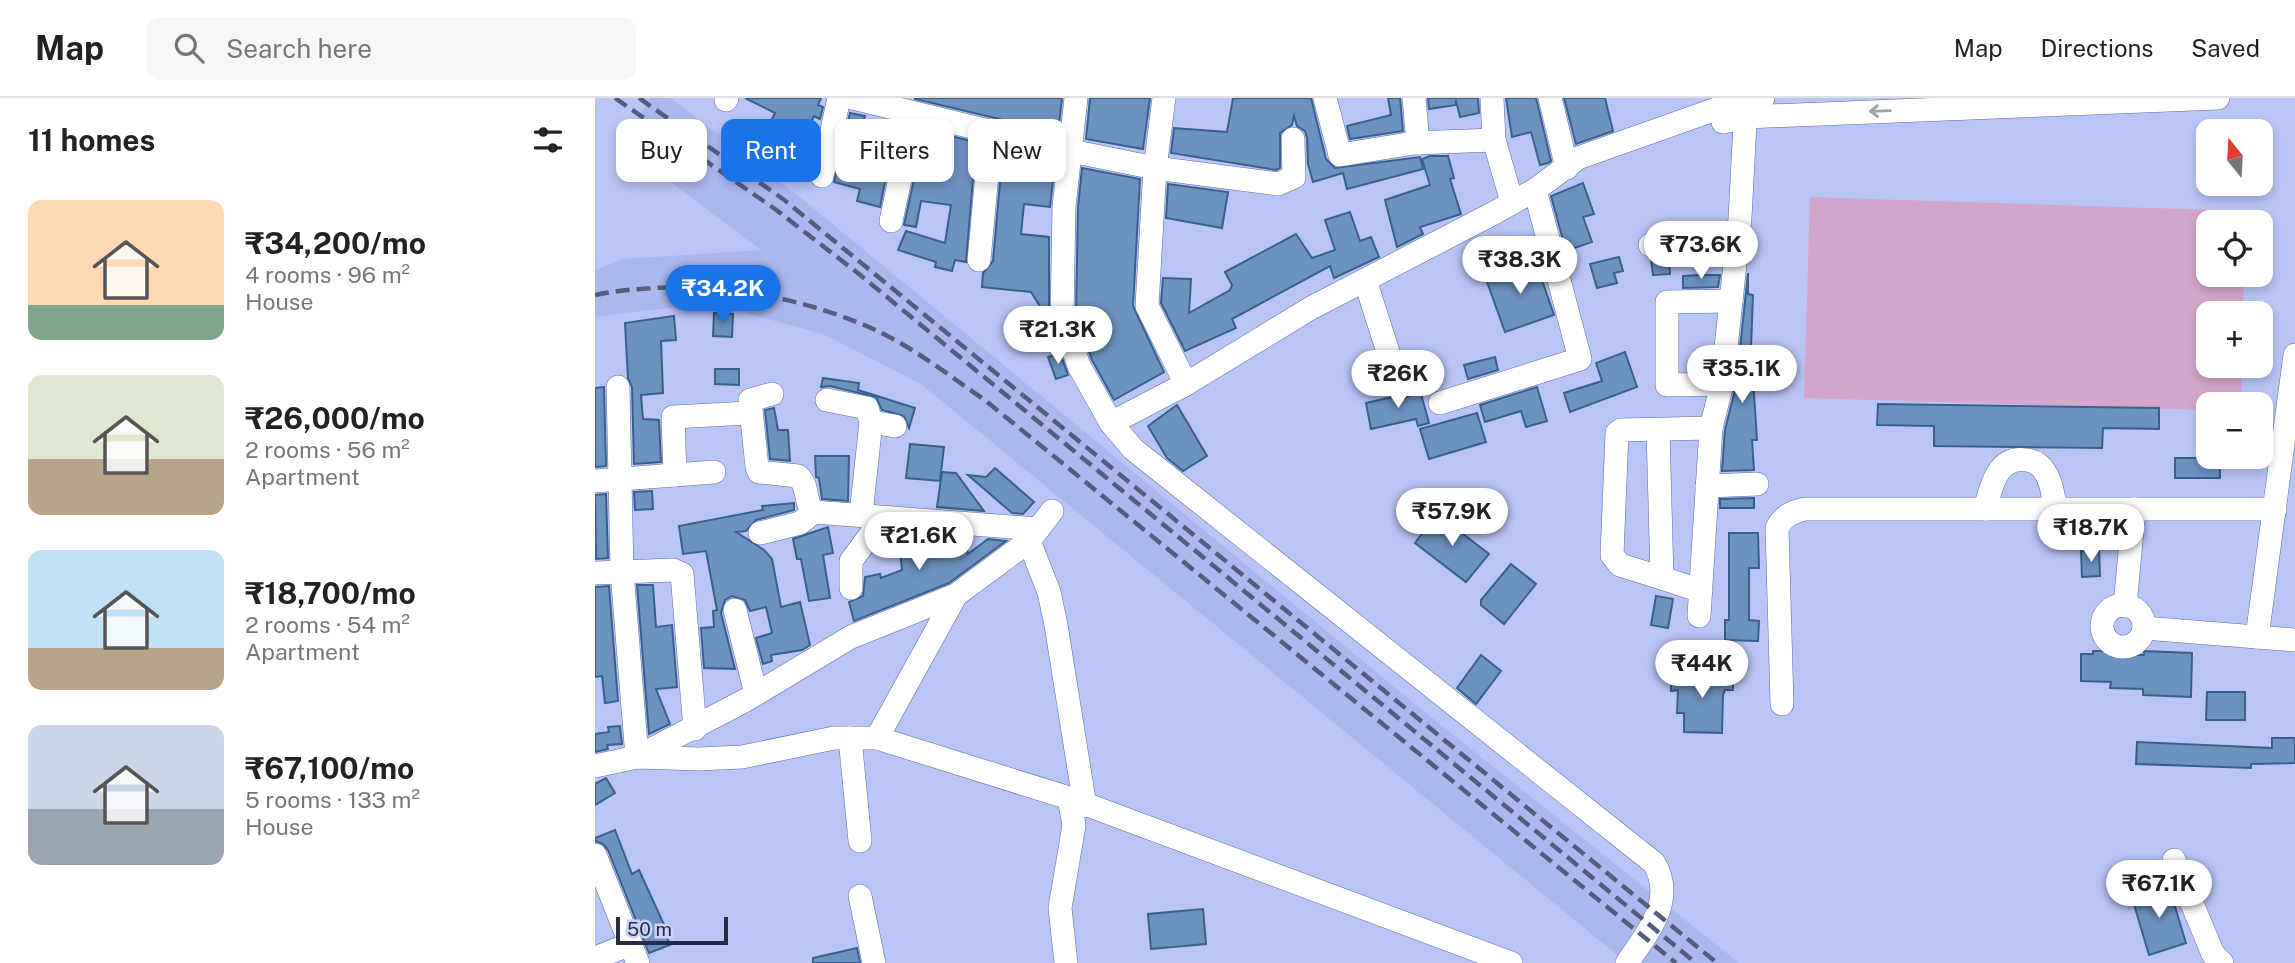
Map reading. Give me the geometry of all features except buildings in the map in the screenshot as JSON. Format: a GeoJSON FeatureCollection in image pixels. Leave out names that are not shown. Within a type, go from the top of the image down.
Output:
{"type":"FeatureCollection","features":[{"type":"Feature","properties":{"kind":"street"},"geometry":{"type":"LineString","coordinates":[[822,176],[839,98]]}},
{"type":"Feature","properties":{"kind":"street"},"geometry":{"type":"LineString","coordinates":[[853,98],[968,126]]}},
{"type":"Feature","properties":{"kind":"street"},"geometry":{"type":"LineString","coordinates":[[1076,98],[1064,207],[1062,317],[1079,366],[1111,423],[1133,449],[1654,863],[1663,878],[1664,893],[1651,927],[1627,963]]}},
{"type":"Feature","properties":{"kind":"street"},"geometry":{"type":"LineString","coordinates":[[1164,98],[1155,168],[1147,306],[1186,384]]}},
{"type":"Feature","properties":{"kind":"street"},"geometry":{"type":"LineString","coordinates":[[1325,98],[1340,155],[1418,143],[1494,140]]}},
{"type":"Feature","properties":{"kind":"street"},"geometry":{"type":"LineString","coordinates":[[1415,98],[1418,143]]}},
{"type":"Feature","properties":{"kind":"street"},"geometry":{"type":"LineString","coordinates":[[1492,98],[1494,140],[1512,202]]}},
{"type":"Feature","properties":{"kind":"street"},"geometry":{"type":"LineString","coordinates":[[1550,98],[1567,168]]}},
{"type":"Feature","properties":{"kind":"street"},"geometry":{"type":"LineString","coordinates":[[1111,423],[1186,384],[1311,308],[1535,190],[1567,168],[1582,169],[1751,105],[2218,98]]}},
{"type":"Feature","properties":{"kind":"street"},"geometry":{"type":"LineString","coordinates":[[1699,616],[1711,428],[1722,384],[1751,105]]}},
{"type":"Feature","properties":{"kind":"street"},"geometry":{"type":"LineString","coordinates":[[891,221],[913,113]]}},
{"type":"Feature","properties":{"kind":"street"},"geometry":{"type":"LineString","coordinates":[[1066,150],[1155,168],[1278,184],[1294,177],[1293,139]]}},
{"type":"Feature","properties":{"kind":"street"},"geometry":{"type":"LineString","coordinates":[[979,260],[986,182]]}},
{"type":"Feature","properties":{"kind":"street"},"geometry":{"type":"LineString","coordinates":[[1440,403],[1580,359],[1535,190]]}},
{"type":"Feature","properties":{"kind":"street"},"geometry":{"type":"LineString","coordinates":[[1650,245],[1737,241]]}},
{"type":"Feature","properties":{"kind":"street"},"geometry":{"type":"LineString","coordinates":[[1366,281],[1399,387]]}},
{"type":"Feature","properties":{"kind":"street"},"geometry":{"type":"LineString","coordinates":[[1722,384],[1667,385],[1667,302],[1731,301]]}},
{"type":"Feature","properties":{"kind":"street"},"geometry":{"type":"LineString","coordinates":[[2257,637],[2295,355]]}},
{"type":"Feature","properties":{"kind":"street"},"geometry":{"type":"LineString","coordinates":[[618,387],[622,572],[637,757]]}},
{"type":"Feature","properties":{"kind":"street"},"geometry":{"type":"LineString","coordinates":[[772,394],[750,400],[749,413],[759,472],[798,475],[806,484],[807,503],[814,512]]}},
{"type":"Feature","properties":{"kind":"street"},"geometry":{"type":"LineString","coordinates":[[827,400],[867,408],[871,422],[872,516],[851,561],[851,588]]}},
{"type":"Feature","properties":{"kind":"street"},"geometry":{"type":"LineString","coordinates":[[675,475],[673,417],[749,413]]}},
{"type":"Feature","properties":{"kind":"street"},"geometry":{"type":"LineString","coordinates":[[871,422],[895,426]]}},
{"type":"Feature","properties":{"kind":"street"},"geometry":{"type":"LineString","coordinates":[[1701,591],[1620,565],[1612,555],[1617,433],[1621,430],[1711,428]]}},
{"type":"Feature","properties":{"kind":"street"},"geometry":{"type":"LineString","coordinates":[[1658,429],[1662,578]]}},
{"type":"Feature","properties":{"kind":"street"},"geometry":{"type":"LineString","coordinates":[[1985,509],[1991,483],[2000,469],[2010,461],[2023,459],[2036,462],[2045,471],[2056,509]]}},
{"type":"Feature","properties":{"kind":"street"},"geometry":{"type":"LineString","coordinates":[[595,481],[714,472]]}},
{"type":"Feature","properties":{"kind":"street"},"geometry":{"type":"LineString","coordinates":[[1707,486],[1757,485]]}},
{"type":"Feature","properties":{"kind":"street"},"geometry":{"type":"LineString","coordinates":[[1781,704],[1777,528],[1781,520],[1791,512],[1805,509],[2275,509]]}},
{"type":"Feature","properties":{"kind":"street"},"geometry":{"type":"LineString","coordinates":[[2125,606],[2134,509]]}},
{"type":"Feature","properties":{"kind":"street"},"geometry":{"type":"LineString","coordinates":[[760,533],[800,523],[814,512],[1040,527]]}},
{"type":"Feature","properties":{"kind":"street"},"geometry":{"type":"LineString","coordinates":[[637,757],[695,729],[851,637],[956,595],[1040,527]]}},
{"type":"Feature","properties":{"kind":"street"},"geometry":{"type":"LineString","coordinates":[[1040,527],[1077,802],[1060,908],[1066,963]]}},
{"type":"Feature","properties":{"kind":"street"},"geometry":{"type":"LineString","coordinates":[[595,573],[673,570],[682,574],[695,729]]}},
{"type":"Feature","properties":{"kind":"street"},"geometry":{"type":"LineString","coordinates":[[877,738],[956,595]]}},
{"type":"Feature","properties":{"kind":"street"},"geometry":{"type":"LineString","coordinates":[[2125,606],[2141,615],[2144,628],[2139,640],[2127,647],[2114,646],[2105,637],[2102,624],[2107,613],[2125,606]]}},
{"type":"Feature","properties":{"kind":"street"},"geometry":{"type":"LineString","coordinates":[[735,610],[756,694]]}},
{"type":"Feature","properties":{"kind":"street"},"geometry":{"type":"LineString","coordinates":[[2144,628],[2295,640]]}},
{"type":"Feature","properties":{"kind":"street"},"geometry":{"type":"LineString","coordinates":[[595,765],[637,757],[742,757],[834,738],[877,738],[1077,802],[1511,963]]}},
{"type":"Feature","properties":{"kind":"street"},"geometry":{"type":"LineString","coordinates":[[850,738],[860,841]]}},
{"type":"Feature","properties":{"kind":"street"},"geometry":{"type":"LineString","coordinates":[[595,855],[600,882],[634,953],[595,958]]}},
{"type":"Feature","properties":{"kind":"street"},"geometry":{"type":"LineString","coordinates":[[2174,860],[2213,954],[2222,963]]}},
{"type":"Feature","properties":{"kind":"street"},"geometry":{"type":"LineString","coordinates":[[860,896],[874,963]]}},
{"type":"Feature","properties":{"kind":"shaded area"},"geometry":{"type":"Polygon","coordinates":[[[651,98],[671,98],[698,119],[637,119],[651,98]]]}},
{"type":"Feature","properties":{"kind":"shaded area"},"geometry":{"type":"Polygon","coordinates":[[[707,126],[721,136],[721,182],[780,182],[1421,709],[1739,963],[1627,963],[921,384],[823,334],[731,309],[667,308],[595,317],[595,270],[624,259],[761,250],[671,182],[707,182],[707,126]]]}},
{"type":"Feature","properties":{"kind":"shaded area"},"geometry":{"type":"Polygon","coordinates":[[[1810,197],[2214,210],[2196,210],[2196,287],[2244,287],[2243,301],[2196,301],[2196,378],[2242,378],[2241,392],[2196,392],[2196,410],[1804,398],[1810,197]]]}},
{"type":"Feature","properties":{"kind":"railway"},"geometry":{"type":"LineString","coordinates":[[615,98],[775,209],[859,274],[1696,963]]}},
{"type":"Feature","properties":{"kind":"railway"},"geometry":{"type":"LineString","coordinates":[[639,98],[783,199],[1717,963]]}},
{"type":"Feature","properties":{"kind":"railway"},"geometry":{"type":"LineString","coordinates":[[595,295],[628,290],[697,288],[766,296],[832,313],[880,332],[912,350],[986,401],[1676,963]]}}]}
